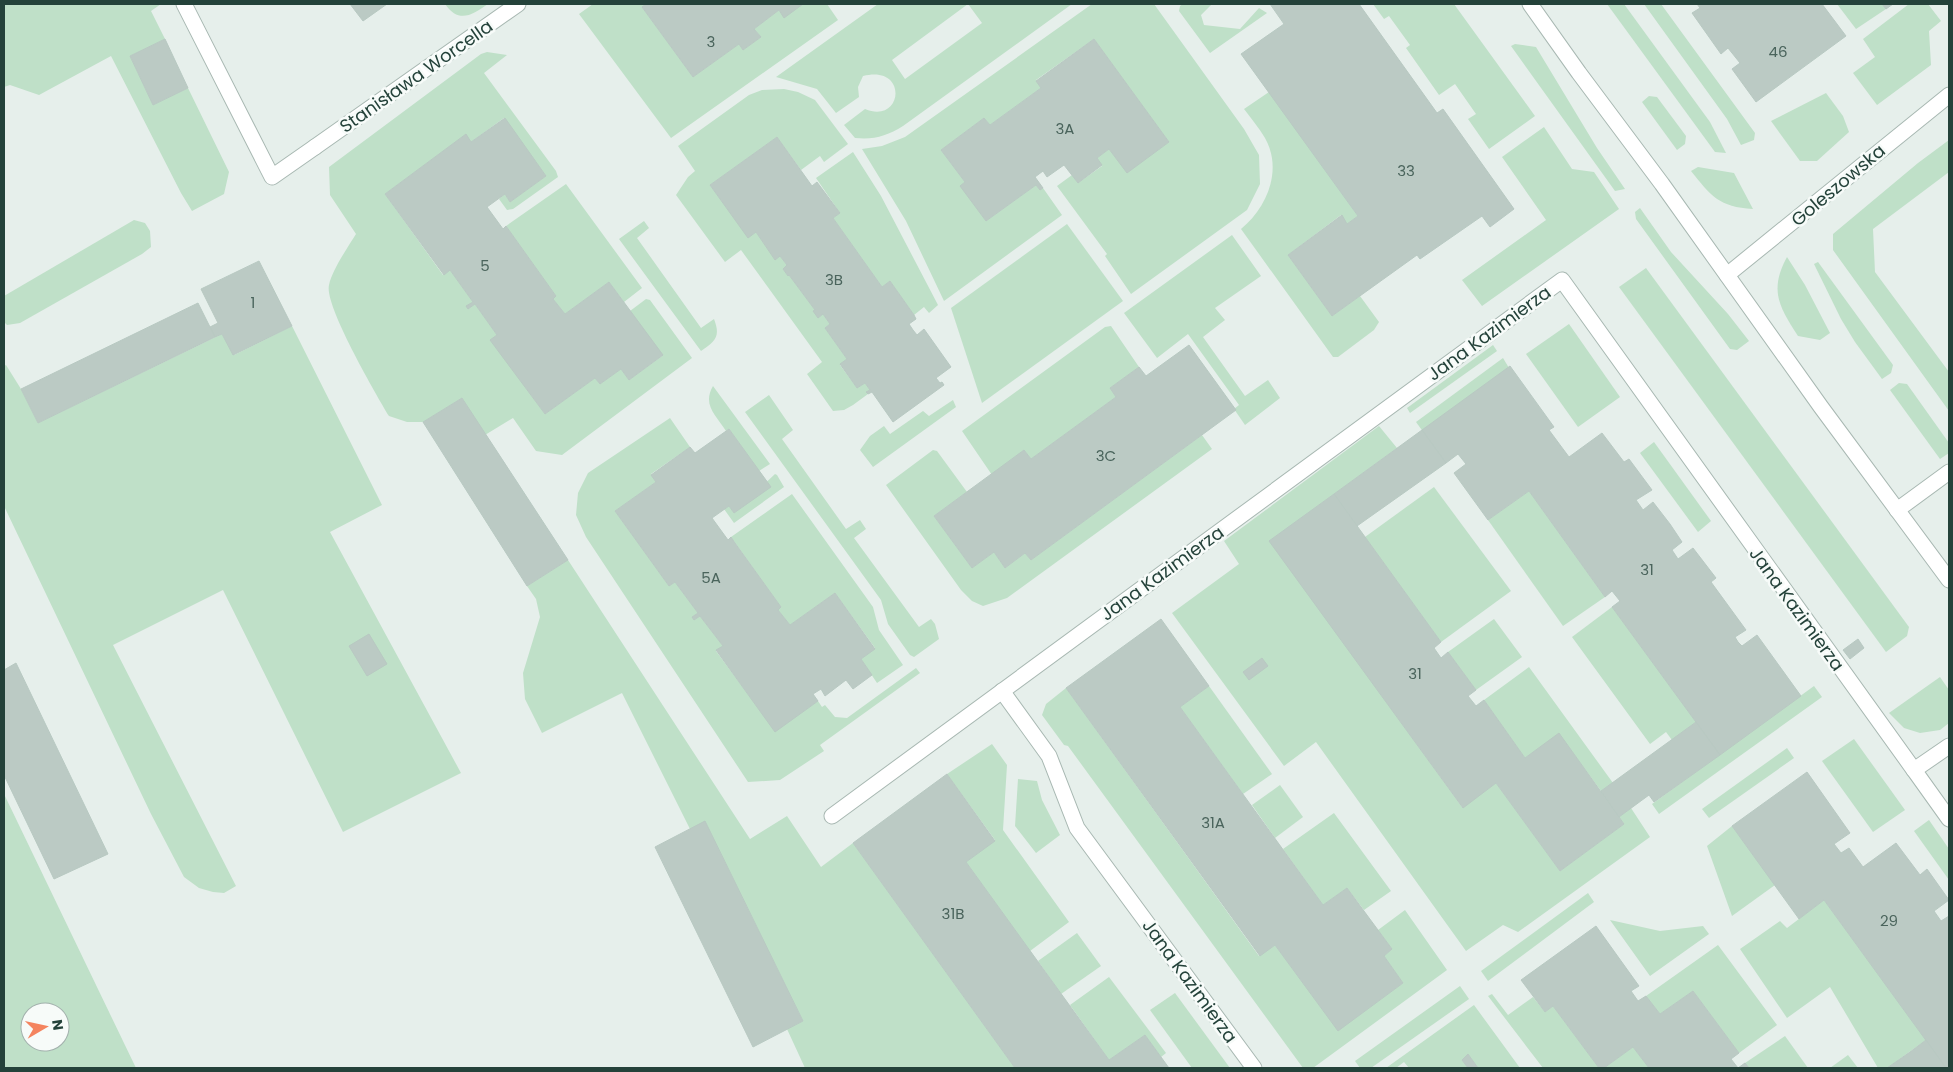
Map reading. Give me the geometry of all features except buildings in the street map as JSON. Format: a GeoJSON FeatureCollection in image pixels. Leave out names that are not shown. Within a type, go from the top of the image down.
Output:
{"type":"FeatureCollection","features":[{"type":"Feature","properties":{"kind":"street","name":"Stanisława Worcella"},"geometry":{"type":"LineString","coordinates":[[184,4],[272,178],[518,4]]}},
{"type":"Feature","properties":{"kind":"street"},"geometry":{"type":"LineString","coordinates":[[1530,4],[1949,580]]}},
{"type":"Feature","properties":{"kind":"street","name":"Goleszowska"},"geometry":{"type":"LineString","coordinates":[[1727,275],[1949,95]]}},
{"type":"Feature","properties":{"kind":"street","name":"Jana Kazimierza"},"geometry":{"type":"LineString","coordinates":[[832,816],[1562,280],[1949,819]]}},
{"type":"Feature","properties":{"kind":"street"},"geometry":{"type":"LineString","coordinates":[[1897,510],[1949,472]]}},
{"type":"Feature","properties":{"kind":"street","name":"Jana Kazimierza"},"geometry":{"type":"LineString","coordinates":[[1002,691],[1049,756],[1077,828],[1254,1068]]}},
{"type":"Feature","properties":{"kind":"street"},"geometry":{"type":"LineString","coordinates":[[1914,770],[1949,746]]}},
{"type":"Feature","properties":{"kind":"green space"},"geometry":{"type":"Polygon","coordinates":[[[4,4],[161,4],[151,11],[165,39],[130,56],[153,105],[188,88],[229,172],[224,194],[192,211],[111,56],[39,95],[10,85],[4,87],[4,4]]]}},
{"type":"Feature","properties":{"kind":"green space"},"geometry":{"type":"Polygon","coordinates":[[[445,4],[488,4],[471,14],[461,16],[455,14],[445,4]]]}},
{"type":"Feature","properties":{"kind":"green space"},"geometry":{"type":"Polygon","coordinates":[[[593,4],[646,4],[642,7],[693,77],[739,44],[743,50],[761,37],[754,29],[779,10],[784,17],[803,4],[827,4],[838,20],[671,138],[579,14],[593,4]]]}},
{"type":"Feature","properties":{"kind":"green space"},"geometry":{"type":"Polygon","coordinates":[[[878,4],[968,4],[1072,4],[903,126],[880,136],[855,138],[844,125],[865,109],[878,112],[887,109],[893,102],[896,94],[894,85],[888,78],[878,75],[863,76],[858,87],[859,97],[836,113],[817,89],[776,77],[878,4]],[[968,4],[892,60],[905,79],[982,23],[968,4]]]}},
{"type":"Feature","properties":{"kind":"green space"},"geometry":{"type":"Polygon","coordinates":[[[1092,4],[1154,4],[1244,129],[1259,155],[1260,184],[1247,210],[1131,294],[1105,256],[1107,254],[1057,186],[1072,175],[1078,183],[1102,166],[1097,158],[1109,149],[1127,172],[1169,142],[1094,39],[1036,80],[1041,88],[990,125],[984,118],[941,150],[965,182],[961,186],[986,221],[1036,185],[1040,190],[1043,188],[1062,215],[944,301],[906,221],[862,149],[882,146],[905,137],[1092,4]]]}},
{"type":"Feature","properties":{"kind":"green space"},"geometry":{"type":"Polygon","coordinates":[[[1183,4],[1212,4],[1201,15],[1204,25],[1240,29],[1259,8],[1267,13],[1210,53],[1179,11],[1180,6],[1183,4]]]}},
{"type":"Feature","properties":{"kind":"green space"},"geometry":{"type":"Polygon","coordinates":[[[1373,4],[1454,4],[1535,116],[1489,149],[1468,119],[1476,114],[1455,84],[1439,95],[1406,48],[1410,45],[1389,16],[1384,19],[1373,4]]]}},
{"type":"Feature","properties":{"kind":"green space"},"geometry":{"type":"Polygon","coordinates":[[[1607,4],[1624,4],[1710,122],[1726,153],[1715,152],[1607,4]]]}},
{"type":"Feature","properties":{"kind":"green space"},"geometry":{"type":"Polygon","coordinates":[[[1644,4],[1661,4],[1755,133],[1754,140],[1741,145],[1727,119],[1644,4]]]}},
{"type":"Feature","properties":{"kind":"green space"},"geometry":{"type":"Polygon","coordinates":[[[1837,4],[1882,4],[1886,9],[1856,29],[1837,4]]]}},
{"type":"Feature","properties":{"kind":"green space"},"geometry":{"type":"Polygon","coordinates":[[[1909,4],[1928,4],[1941,21],[1929,31],[1931,65],[1877,105],[1853,73],[1875,57],[1863,39],[1909,4]]]}},
{"type":"Feature","properties":{"kind":"green space"},"geometry":{"type":"Polygon","coordinates":[[[1515,44],[1536,47],[1597,148],[1625,189],[1615,191],[1511,46],[1515,44]]]}},
{"type":"Feature","properties":{"kind":"green space"},"geometry":{"type":"Polygon","coordinates":[[[487,52],[507,55],[484,73],[556,171],[558,177],[513,209],[507,210],[499,199],[505,194],[510,202],[546,176],[504,118],[471,142],[465,135],[385,194],[443,275],[450,270],[473,302],[467,306],[468,309],[475,304],[497,335],[491,340],[545,414],[595,378],[600,384],[621,369],[629,380],[662,356],[630,311],[646,299],[650,300],[692,358],[562,455],[536,451],[513,418],[485,435],[462,398],[423,422],[407,422],[389,416],[352,350],[334,311],[330,295],[329,285],[333,273],[356,234],[330,195],[329,167],[481,54],[487,52]]]}},
{"type":"Feature","properties":{"kind":"green space"},"geometry":{"type":"Polygon","coordinates":[[[784,89],[798,92],[815,100],[848,144],[824,162],[820,156],[801,170],[777,137],[710,185],[748,237],[756,232],[775,259],[780,256],[787,265],[783,269],[815,310],[818,318],[823,314],[830,324],[825,328],[847,359],[840,365],[857,388],[865,383],[870,390],[867,392],[868,394],[844,410],[833,411],[807,374],[822,362],[741,250],[725,262],[676,195],[688,177],[695,171],[678,146],[749,95],[762,90],[784,89]]]}},
{"type":"Feature","properties":{"kind":"green space"},"geometry":{"type":"Polygon","coordinates":[[[1269,92],[1358,216],[1347,224],[1341,215],[1288,255],[1332,316],[1360,296],[1379,322],[1374,330],[1338,357],[1333,357],[1241,229],[1265,199],[1270,188],[1272,175],[1270,150],[1265,138],[1244,109],[1269,92]]]}},
{"type":"Feature","properties":{"kind":"green space"},"geometry":{"type":"Polygon","coordinates":[[[1826,93],[1843,116],[1849,132],[1817,161],[1800,161],[1771,121],[1826,93]]]}},
{"type":"Feature","properties":{"kind":"green space"},"geometry":{"type":"Polygon","coordinates":[[[1649,96],[1657,97],[1686,136],[1685,144],[1677,150],[1642,102],[1649,96]]]}},
{"type":"Feature","properties":{"kind":"green space"},"geometry":{"type":"Polygon","coordinates":[[[1544,127],[1572,169],[1594,172],[1619,209],[1482,306],[1462,280],[1546,220],[1502,157],[1544,127]]]}},
{"type":"Feature","properties":{"kind":"green space"},"geometry":{"type":"Polygon","coordinates":[[[1949,140],[1949,172],[1873,229],[1875,272],[1949,372],[1949,411],[1833,250],[1833,234],[1918,163],[1949,140]]]}},
{"type":"Feature","properties":{"kind":"green space"},"geometry":{"type":"Polygon","coordinates":[[[853,152],[881,196],[938,305],[929,313],[924,307],[914,315],[890,281],[882,287],[833,218],[840,213],[816,178],[853,152]]]}},
{"type":"Feature","properties":{"kind":"green space"},"geometry":{"type":"Polygon","coordinates":[[[1698,167],[1734,173],[1753,209],[1732,206],[1717,199],[1691,171],[1698,167]]]}},
{"type":"Feature","properties":{"kind":"green space"},"geometry":{"type":"Polygon","coordinates":[[[566,184],[642,288],[624,302],[609,282],[565,314],[553,299],[556,296],[506,226],[566,184]]]}},
{"type":"Feature","properties":{"kind":"green space"},"geometry":{"type":"Polygon","coordinates":[[[1640,208],[1671,252],[1728,314],[1749,341],[1737,350],[1730,349],[1636,219],[1635,212],[1640,208]]]}},
{"type":"Feature","properties":{"kind":"green space"},"geometry":{"type":"Polygon","coordinates":[[[134,220],[145,223],[150,231],[151,247],[142,254],[20,323],[7,325],[4,322],[4,296],[134,220]]]}},
{"type":"Feature","properties":{"kind":"green space"},"geometry":{"type":"Polygon","coordinates":[[[644,221],[649,228],[637,238],[701,328],[714,319],[717,334],[713,341],[701,351],[619,239],[644,221]]]}},
{"type":"Feature","properties":{"kind":"green space"},"geometry":{"type":"Polygon","coordinates":[[[1067,224],[1123,301],[982,403],[951,308],[1067,224]]]}},
{"type":"Feature","properties":{"kind":"green space"},"geometry":{"type":"Polygon","coordinates":[[[1232,235],[1261,276],[1215,308],[1225,320],[1203,337],[1245,396],[1268,380],[1280,398],[1245,425],[1234,409],[1239,405],[1188,334],[1157,358],[1124,313],[1232,235]]]}},
{"type":"Feature","properties":{"kind":"green space"},"geometry":{"type":"Polygon","coordinates":[[[1787,257],[1805,285],[1830,333],[1820,340],[1798,336],[1781,307],[1778,279],[1787,257]]]}},
{"type":"Feature","properties":{"kind":"green space"},"geometry":{"type":"Polygon","coordinates":[[[1818,262],[1893,365],[1891,373],[1882,379],[1841,319],[1814,264],[1818,262]]]}},
{"type":"Feature","properties":{"kind":"green space"},"geometry":{"type":"Polygon","coordinates":[[[1646,268],[1909,627],[1907,636],[1886,652],[1619,287],[1646,268]]]}},
{"type":"Feature","properties":{"kind":"green space"},"geometry":{"type":"Polygon","coordinates":[[[1569,324],[1620,397],[1578,427],[1526,354],[1569,324]]]}},
{"type":"Feature","properties":{"kind":"green space"},"geometry":{"type":"Polygon","coordinates":[[[292,326],[382,505],[330,532],[461,773],[343,832],[223,590],[113,645],[236,886],[224,893],[213,892],[199,888],[184,877],[151,814],[4,506],[4,366],[6,365],[21,389],[38,423],[222,334],[234,355],[292,326]]]}},
{"type":"Feature","properties":{"kind":"green space"},"geometry":{"type":"Polygon","coordinates":[[[1111,326],[1139,367],[1110,388],[1116,397],[1031,459],[1024,450],[992,475],[962,431],[1105,327],[1111,326]]]}},
{"type":"Feature","properties":{"kind":"green space"},"geometry":{"type":"Polygon","coordinates":[[[1493,345],[1497,351],[1410,413],[1407,408],[1493,345]]]}},
{"type":"Feature","properties":{"kind":"green space"},"geometry":{"type":"Polygon","coordinates":[[[1503,358],[1509,368],[1424,433],[1416,422],[1503,358]]]}},
{"type":"Feature","properties":{"kind":"green space"},"geometry":{"type":"Polygon","coordinates":[[[1899,383],[1907,384],[1949,443],[1949,453],[1940,459],[1890,390],[1899,383]]]}},
{"type":"Feature","properties":{"kind":"green space"},"geometry":{"type":"Polygon","coordinates":[[[713,386],[770,464],[759,471],[729,429],[726,431],[712,410],[709,399],[713,386]]]}},
{"type":"Feature","properties":{"kind":"green space"},"geometry":{"type":"Polygon","coordinates":[[[769,395],[793,430],[782,439],[846,529],[860,520],[866,529],[854,538],[919,627],[931,619],[935,624],[939,639],[914,657],[910,655],[888,624],[881,600],[745,412],[769,395]]]}},
{"type":"Feature","properties":{"kind":"green space"},"geometry":{"type":"Polygon","coordinates":[[[953,400],[956,407],[873,467],[860,450],[870,436],[884,426],[890,434],[923,411],[929,416],[953,400]]]}},
{"type":"Feature","properties":{"kind":"green space"},"geometry":{"type":"Polygon","coordinates":[[[670,418],[690,447],[651,474],[656,482],[615,511],[669,586],[675,582],[698,613],[692,617],[694,620],[700,616],[723,646],[716,651],[775,731],[818,701],[822,707],[825,705],[835,717],[847,718],[916,668],[920,673],[820,745],[824,751],[780,780],[748,782],[586,537],[576,515],[578,493],[588,473],[670,418]]]}},
{"type":"Feature","properties":{"kind":"green space"},"geometry":{"type":"Polygon","coordinates":[[[1379,426],[1397,448],[1270,541],[1462,807],[1496,783],[1560,871],[1624,824],[1619,817],[1631,808],[1650,837],[1518,932],[1503,925],[1466,951],[1316,742],[1284,766],[1172,613],[1239,564],[1224,541],[1379,426]]]}},
{"type":"Feature","properties":{"kind":"green space"},"geometry":{"type":"Polygon","coordinates":[[[1202,435],[1212,449],[1007,598],[983,606],[972,601],[961,590],[886,485],[933,450],[937,451],[967,492],[934,516],[972,568],[994,552],[1005,568],[1025,553],[1031,560],[1202,435]]]}},
{"type":"Feature","properties":{"kind":"green space"},"geometry":{"type":"Polygon","coordinates":[[[1654,442],[1711,521],[1698,532],[1640,453],[1654,442]]]}},
{"type":"Feature","properties":{"kind":"green space"},"geometry":{"type":"Polygon","coordinates":[[[775,474],[784,487],[734,523],[724,509],[729,506],[734,513],[775,474]]]}},
{"type":"Feature","properties":{"kind":"green space"},"geometry":{"type":"Polygon","coordinates":[[[1434,487],[1511,591],[1441,642],[1365,537],[1434,487]]]}},
{"type":"Feature","properties":{"kind":"green space"},"geometry":{"type":"Polygon","coordinates":[[[1529,491],[1605,597],[1563,626],[1488,520],[1529,491]]]}},
{"type":"Feature","properties":{"kind":"green space"},"geometry":{"type":"Polygon","coordinates":[[[792,494],[873,607],[879,630],[903,665],[877,683],[861,659],[875,648],[835,593],[790,625],[778,610],[781,607],[731,537],[792,494]]]}},
{"type":"Feature","properties":{"kind":"green space"},"geometry":{"type":"Polygon","coordinates":[[[568,560],[750,839],[787,816],[821,867],[853,843],[1015,1068],[805,1068],[787,1029],[803,1021],[705,822],[690,829],[622,693],[542,733],[525,699],[523,673],[540,617],[536,599],[527,586],[568,560]]]}},
{"type":"Feature","properties":{"kind":"green space"},"geometry":{"type":"Polygon","coordinates":[[[1612,607],[1696,722],[1672,740],[1666,732],[1650,744],[1572,637],[1612,607]]]}},
{"type":"Feature","properties":{"kind":"green space"},"geometry":{"type":"Polygon","coordinates":[[[1494,619],[1522,657],[1476,690],[1448,652],[1494,619]]]}},
{"type":"Feature","properties":{"kind":"green space"},"geometry":{"type":"Polygon","coordinates":[[[1529,667],[1613,783],[1601,791],[1559,734],[1525,758],[1484,700],[1529,667]]]}},
{"type":"Feature","properties":{"kind":"green space"},"geometry":{"type":"Polygon","coordinates":[[[1940,677],[1949,690],[1949,723],[1940,730],[1920,733],[1904,728],[1889,713],[1940,677]]]}},
{"type":"Feature","properties":{"kind":"green space"},"geometry":{"type":"Polygon","coordinates":[[[1209,686],[1272,774],[1243,794],[1180,707],[1209,686]]]}},
{"type":"Feature","properties":{"kind":"green space"},"geometry":{"type":"Polygon","coordinates":[[[1814,686],[1822,697],[1659,814],[1652,804],[1814,686]]]}},
{"type":"Feature","properties":{"kind":"green space"},"geometry":{"type":"Polygon","coordinates":[[[1066,688],[1259,956],[1275,945],[1338,1030],[1403,983],[1384,956],[1392,949],[1378,930],[1405,910],[1447,970],[1313,1068],[1303,1068],[1068,746],[1064,745],[1042,715],[1046,704],[1066,688]]]}},
{"type":"Feature","properties":{"kind":"green space"},"geometry":{"type":"Polygon","coordinates":[[[1854,739],[1905,810],[1873,832],[1822,761],[1854,739]]]}},
{"type":"Feature","properties":{"kind":"green space"},"geometry":{"type":"Polygon","coordinates":[[[992,744],[1007,765],[1003,830],[1069,922],[1030,951],[966,862],[995,840],[947,774],[992,744]]]}},
{"type":"Feature","properties":{"kind":"green space"},"geometry":{"type":"Polygon","coordinates":[[[1787,748],[1794,758],[1709,818],[1702,809],[1787,748]]]}},
{"type":"Feature","properties":{"kind":"green space"},"geometry":{"type":"Polygon","coordinates":[[[1018,779],[1037,781],[1042,800],[1060,835],[1036,853],[1015,826],[1018,779]]]}},
{"type":"Feature","properties":{"kind":"green space"},"geometry":{"type":"Polygon","coordinates":[[[1280,785],[1303,817],[1275,838],[1252,805],[1280,785]]]}},
{"type":"Feature","properties":{"kind":"green space"},"geometry":{"type":"Polygon","coordinates":[[[4,794],[136,1068],[4,1068],[4,794]]]}},
{"type":"Feature","properties":{"kind":"green space"},"geometry":{"type":"Polygon","coordinates":[[[1334,813],[1391,891],[1364,910],[1347,888],[1323,905],[1283,849],[1334,813]]]}},
{"type":"Feature","properties":{"kind":"green space"},"geometry":{"type":"Polygon","coordinates":[[[1929,820],[1949,849],[1949,880],[1914,831],[1929,820]]]}},
{"type":"Feature","properties":{"kind":"green space"},"geometry":{"type":"Polygon","coordinates":[[[1732,826],[1775,885],[1732,916],[1707,846],[1732,826]]]}},
{"type":"Feature","properties":{"kind":"green space"},"geometry":{"type":"Polygon","coordinates":[[[1588,893],[1594,902],[1488,981],[1481,971],[1588,893]]]}},
{"type":"Feature","properties":{"kind":"green space"},"geometry":{"type":"Polygon","coordinates":[[[1824,900],[1926,1040],[1887,1068],[1878,1068],[1830,987],[1787,1018],[1740,949],[1780,921],[1787,928],[1824,900]]]}},
{"type":"Feature","properties":{"kind":"green space"},"geometry":{"type":"Polygon","coordinates":[[[1610,920],[1660,931],[1703,926],[1709,934],[1650,976],[1610,920]]]}},
{"type":"Feature","properties":{"kind":"green space"},"geometry":{"type":"Polygon","coordinates":[[[1077,933],[1101,966],[1061,994],[1038,961],[1077,933]]]}},
{"type":"Feature","properties":{"kind":"green space"},"geometry":{"type":"Polygon","coordinates":[[[1718,945],[1777,1025],[1739,1053],[1693,991],[1660,1014],[1646,996],[1718,945]]]}},
{"type":"Feature","properties":{"kind":"green space"},"geometry":{"type":"Polygon","coordinates":[[[1109,977],[1166,1053],[1161,1057],[1145,1035],[1109,1060],[1070,1005],[1109,977]]]}},
{"type":"Feature","properties":{"kind":"green space"},"geometry":{"type":"Polygon","coordinates":[[[1460,986],[1469,999],[1371,1068],[1360,1068],[1355,1061],[1460,986]]]}},
{"type":"Feature","properties":{"kind":"green space"},"geometry":{"type":"Polygon","coordinates":[[[1175,993],[1230,1068],[1192,1068],[1150,1010],[1175,993]]]}},
{"type":"Feature","properties":{"kind":"green space"},"geometry":{"type":"Polygon","coordinates":[[[1492,994],[1508,1015],[1533,997],[1545,1012],[1553,1006],[1599,1068],[1543,1068],[1488,996],[1492,994]]]}},
{"type":"Feature","properties":{"kind":"green space"},"geometry":{"type":"Polygon","coordinates":[[[1474,1005],[1520,1068],[1478,1068],[1468,1054],[1462,1060],[1468,1068],[1409,1068],[1404,1062],[1396,1068],[1386,1068],[1474,1005]]]}},
{"type":"Feature","properties":{"kind":"green space"},"geometry":{"type":"Polygon","coordinates":[[[1785,1036],[1808,1068],[1749,1068],[1745,1063],[1785,1036]]]}},
{"type":"Feature","properties":{"kind":"green space"},"geometry":{"type":"Polygon","coordinates":[[[1633,1047],[1649,1068],[1604,1068],[1633,1047]]]}},
{"type":"Feature","properties":{"kind":"green space"},"geometry":{"type":"Polygon","coordinates":[[[1848,1055],[1858,1068],[1830,1068],[1848,1055]]]}}]}
